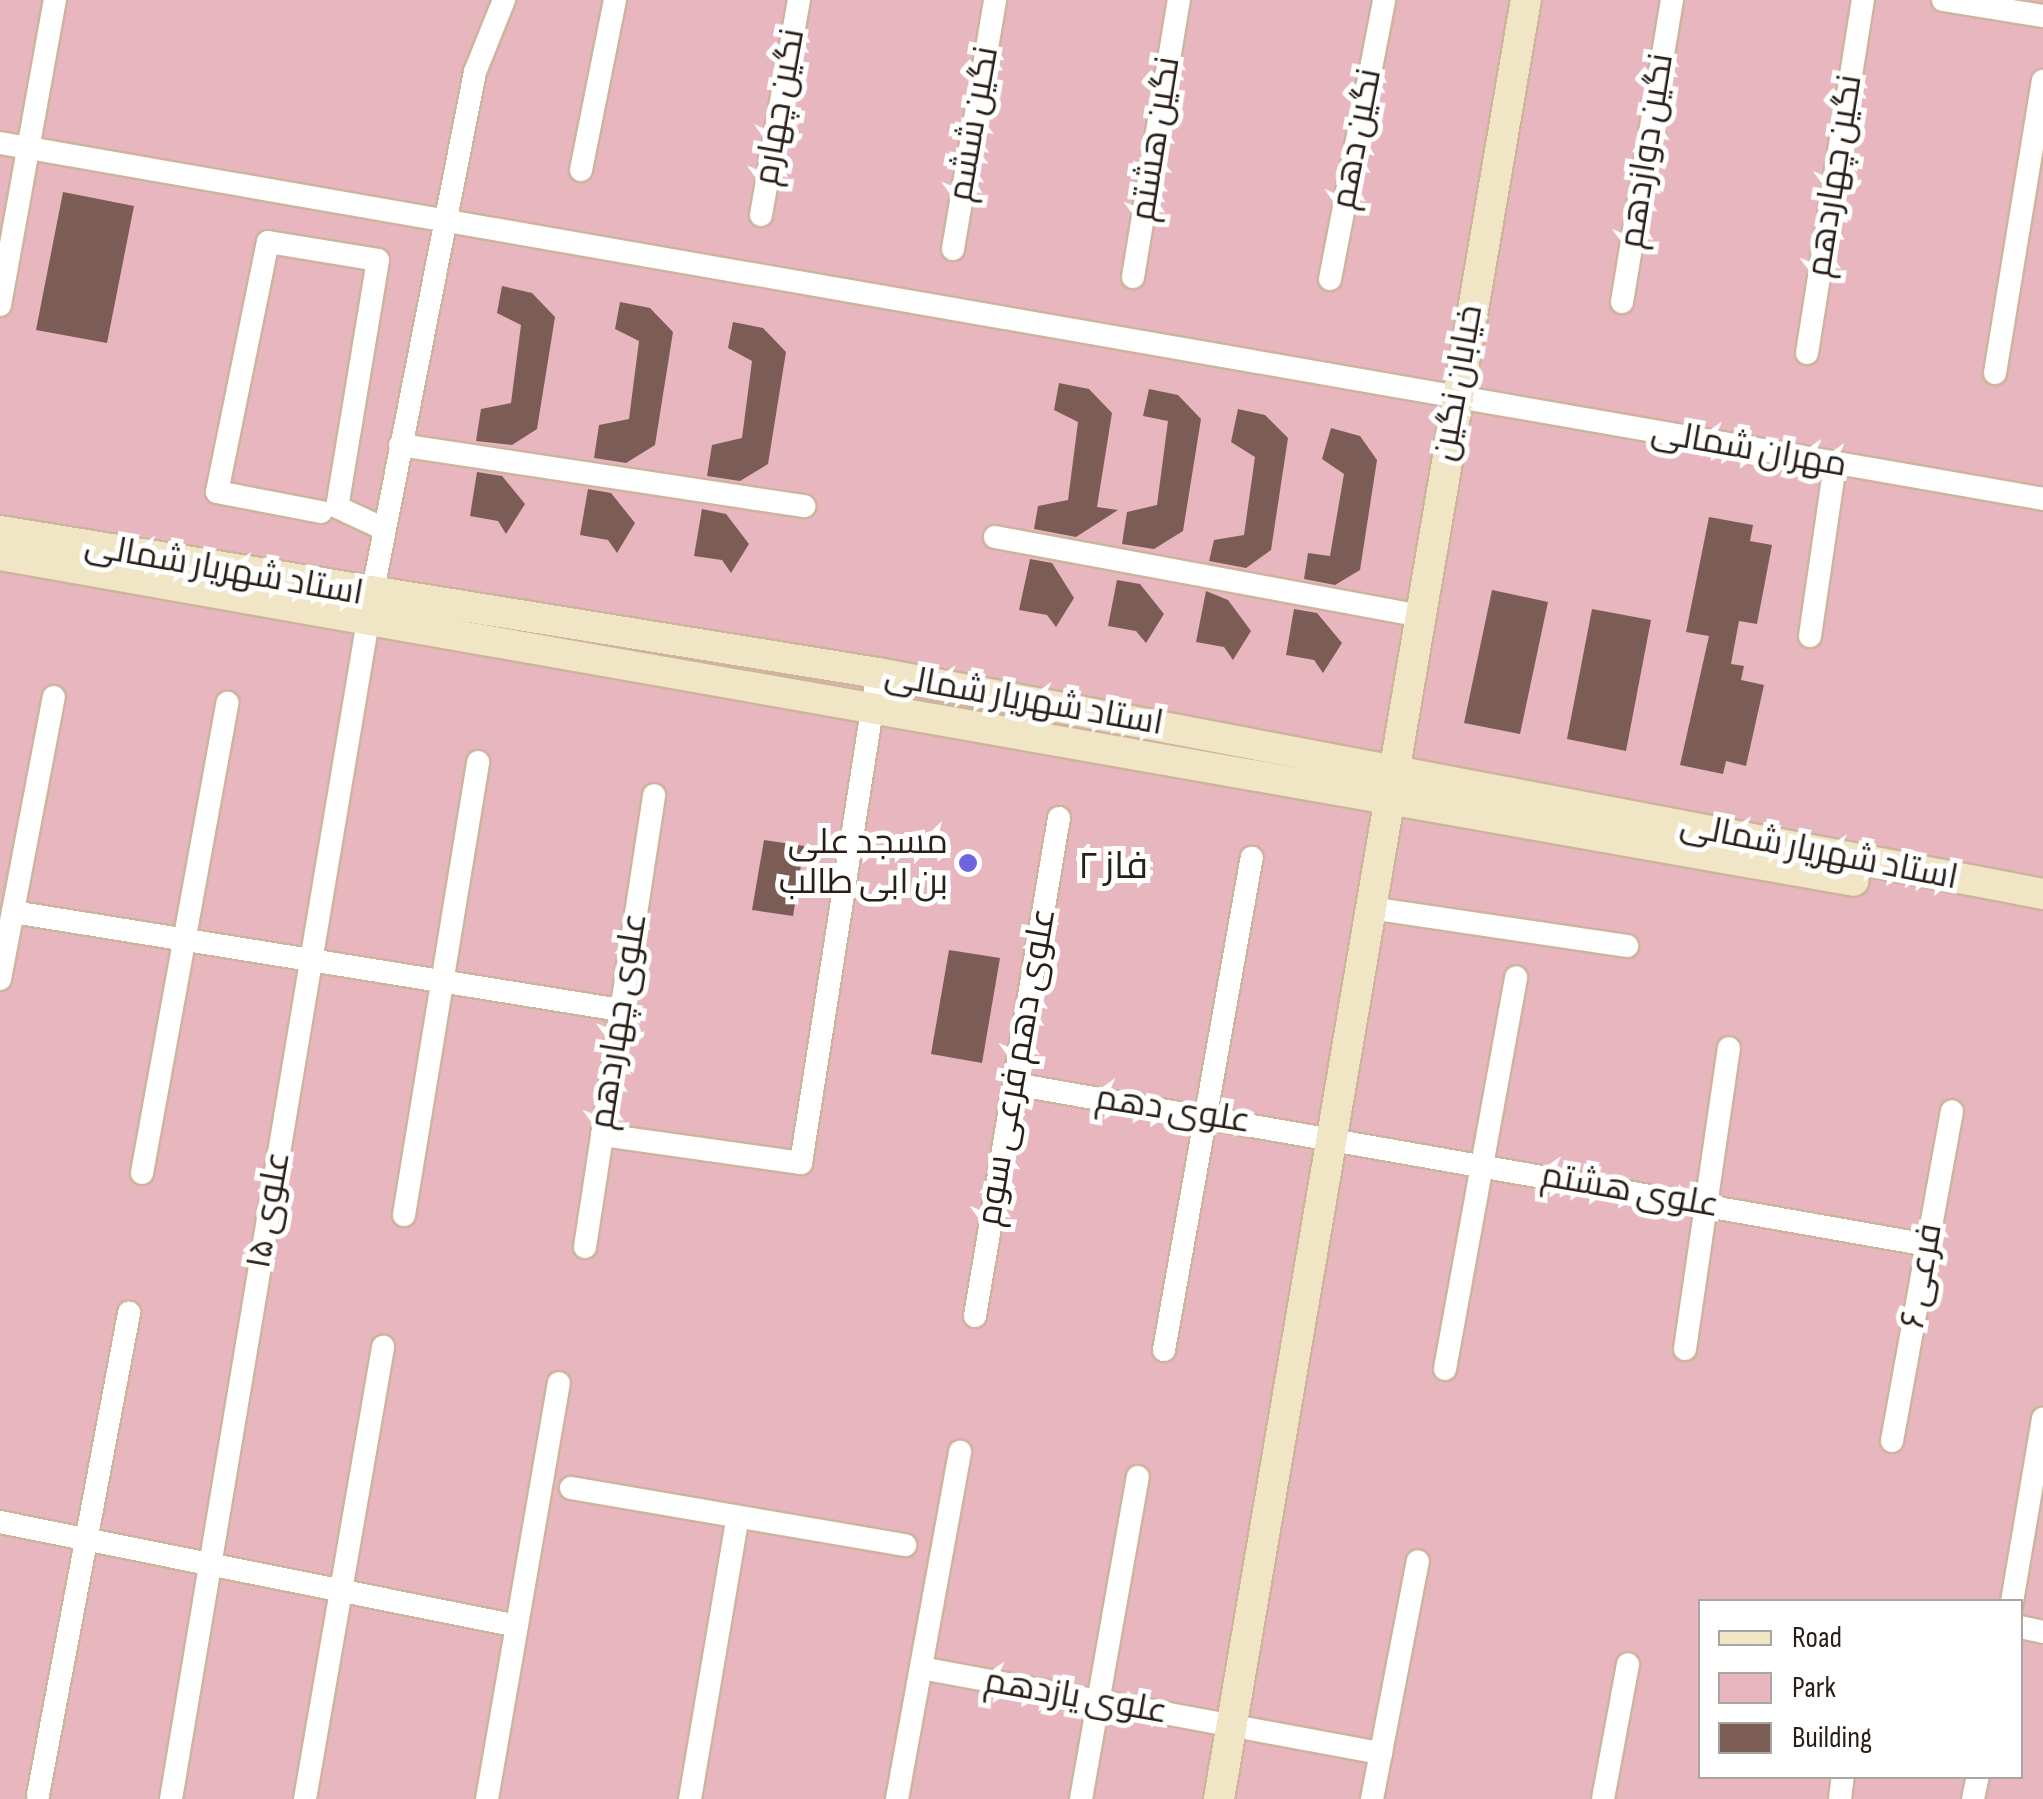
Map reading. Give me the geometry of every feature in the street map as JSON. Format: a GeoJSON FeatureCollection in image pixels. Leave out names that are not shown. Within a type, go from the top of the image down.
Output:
{"type":"FeatureCollection","features":[{"type":"Feature","properties":{"kind":"street"},"geometry":{"type":"LineString","coordinates":[[0,305],[55,0]]}},
{"type":"Feature","properties":{"kind":"street","name":"علوی ۱۵"},"geometry":{"type":"LineString","coordinates":[[171,1799],[205,1564],[314,960],[382,528],[475,72],[504,0]]}},
{"type":"Feature","properties":{"kind":"street"},"geometry":{"type":"LineString","coordinates":[[581,170],[615,0]]}},
{"type":"Feature","properties":{"kind":"street","name":"نگین چهارم"},"geometry":{"type":"LineString","coordinates":[[761,215],[800,0]]}},
{"type":"Feature","properties":{"kind":"street","name":"نگین ششم"},"geometry":{"type":"LineString","coordinates":[[953,249],[995,0]]}},
{"type":"Feature","properties":{"kind":"street","name":"نگین هشتم"},"geometry":{"type":"LineString","coordinates":[[1133,277],[1179,0]]}},
{"type":"Feature","properties":{"kind":"street","name":"نگین دهم"},"geometry":{"type":"LineString","coordinates":[[1330,279],[1384,0]]}},
{"type":"Feature","properties":{"kind":"street","name":"خیابان نگین"},"geometry":{"type":"LineString","coordinates":[[1219,1799],[1370,908],[1389,766],[1526,0]]}},
{"type":"Feature","properties":{"kind":"street","name":"نگین دوازدهم"},"geometry":{"type":"LineString","coordinates":[[1622,302],[1672,0]]}},
{"type":"Feature","properties":{"kind":"street","name":"نگین چهاردهم"},"geometry":{"type":"LineString","coordinates":[[1807,353],[1863,0]]}},
{"type":"Feature","properties":{"kind":"street"},"geometry":{"type":"LineString","coordinates":[[1943,0],[2043,16]]}},
{"type":"Feature","properties":{"kind":"street"},"geometry":{"type":"LineString","coordinates":[[1994,373],[2043,81]]}},
{"type":"Feature","properties":{"kind":"street","name":"مهران شمالی"},"geometry":{"type":"LineString","coordinates":[[0,143],[2043,499]]}},
{"type":"Feature","properties":{"kind":"street"},"geometry":{"type":"LineString","coordinates":[[321,512],[217,492],[268,242],[378,260],[337,506],[382,528]]}},
{"type":"Feature","properties":{"kind":"street"},"geometry":{"type":"LineString","coordinates":[[400,445],[804,506]]}},
{"type":"Feature","properties":{"kind":"street"},"geometry":{"type":"LineString","coordinates":[[1810,636],[1835,464]]}},
{"type":"Feature","properties":{"kind":"street","name":"استاد شهریار شمالی"},"geometry":{"type":"LineString","coordinates":[[0,530],[370,608],[872,706],[1384,800],[2043,914]]}},
{"type":"Feature","properties":{"kind":"street"},"geometry":{"type":"LineString","coordinates":[[995,537],[1416,615]]}},
{"type":"Feature","properties":{"kind":"street","name":"استاد شهریار شمالی"},"geometry":{"type":"LineString","coordinates":[[0,556],[878,673],[1389,766],[2043,894]]}},
{"type":"Feature","properties":{"kind":"street"},"geometry":{"type":"LineString","coordinates":[[602,1134],[801,1164],[878,673]]}},
{"type":"Feature","properties":{"kind":"street"},"geometry":{"type":"LineString","coordinates":[[0,979],[54,697]]}},
{"type":"Feature","properties":{"kind":"street"},"geometry":{"type":"LineString","coordinates":[[142,1172],[227,703]]}},
{"type":"Feature","properties":{"kind":"street"},"geometry":{"type":"LineString","coordinates":[[404,1215],[478,762]]}},
{"type":"Feature","properties":{"kind":"street","name":"علوی چهاردهم"},"geometry":{"type":"LineString","coordinates":[[585,1246],[654,795]]}},
{"type":"Feature","properties":{"kind":"street","name":"علوی دهم فرعی سوم"},"geometry":{"type":"LineString","coordinates":[[975,1316],[1059,818]]}},
{"type":"Feature","properties":{"kind":"street"},"geometry":{"type":"LineString","coordinates":[[1164,1350],[1252,858]]}},
{"type":"Feature","properties":{"kind":"street"},"geometry":{"type":"LineString","coordinates":[[1370,908],[1627,946]]}},
{"type":"Feature","properties":{"kind":"street"},"geometry":{"type":"LineString","coordinates":[[13,912],[620,1010]]}},
{"type":"Feature","properties":{"kind":"street"},"geometry":{"type":"LineString","coordinates":[[1445,1369],[1516,977]]}},
{"type":"Feature","properties":{"kind":"street"},"geometry":{"type":"LineString","coordinates":[[1685,1349],[1729,1048]]}},
{"type":"Feature","properties":{"kind":"street","name":"علوی دهم"},"geometry":{"type":"LineString","coordinates":[[1014,1084],[1332,1136]]}},
{"type":"Feature","properties":{"kind":"street","name":"فرعی ۶"},"geometry":{"type":"LineString","coordinates":[[1892,1441],[1952,1111]]}},
{"type":"Feature","properties":{"kind":"street","name":"علوی هشتم"},"geometry":{"type":"LineString","coordinates":[[1332,1136],[1928,1245]]}},
{"type":"Feature","properties":{"kind":"street"},"geometry":{"type":"LineString","coordinates":[[38,1796],[129,1313]]}},
{"type":"Feature","properties":{"kind":"street"},"geometry":{"type":"LineString","coordinates":[[305,1799],[383,1346]]}},
{"type":"Feature","properties":{"kind":"street"},"geometry":{"type":"LineString","coordinates":[[487,1799],[559,1383]]}},
{"type":"Feature","properties":{"kind":"street"},"geometry":{"type":"LineString","coordinates":[[2013,1599],[2043,1418]]}},
{"type":"Feature","properties":{"kind":"street"},"geometry":{"type":"LineString","coordinates":[[897,1799],[960,1452]]}},
{"type":"Feature","properties":{"kind":"street"},"geometry":{"type":"LineString","coordinates":[[1081,1799],[1138,1477]]}},
{"type":"Feature","properties":{"kind":"street"},"geometry":{"type":"LineString","coordinates":[[571,1488],[736,1520],[905,1546]]}},
{"type":"Feature","properties":{"kind":"street"},"geometry":{"type":"LineString","coordinates":[[690,1799],[736,1520]]}},
{"type":"Feature","properties":{"kind":"street"},"geometry":{"type":"LineString","coordinates":[[0,1522],[517,1626]]}},
{"type":"Feature","properties":{"kind":"street"},"geometry":{"type":"LineString","coordinates":[[1372,1799],[1418,1562]]}},
{"type":"Feature","properties":{"kind":"street"},"geometry":{"type":"LineString","coordinates":[[1603,1799],[1628,1664]]}},
{"type":"Feature","properties":{"kind":"street","name":"علوی یازدهم"},"geometry":{"type":"LineString","coordinates":[[921,1668],[1381,1752]]}},
{"type":"Feature","properties":{"kind":"green space"},"geometry":{"type":"Polygon","coordinates":[[[0,0],[2043,0],[2043,1799],[0,1799],[0,0]]]}},
{"type":"Feature","properties":{"kind":"building"},"geometry":{"type":"Polygon","coordinates":[[[63,192],[134,206],[107,343],[36,330],[63,192]]]}},
{"type":"Feature","properties":{"kind":"building"},"geometry":{"type":"Polygon","coordinates":[[[502,286],[532,293],[555,317],[537,429],[512,445],[476,441],[481,409],[511,403],[521,325],[497,313],[502,286]]]}},
{"type":"Feature","properties":{"kind":"building"},"geometry":{"type":"Polygon","coordinates":[[[620,302],[650,308],[673,332],[655,445],[626,463],[594,458],[599,425],[629,419],[639,341],[615,329],[620,302]]]}},
{"type":"Feature","properties":{"kind":"building"},"geometry":{"type":"Polygon","coordinates":[[[733,322],[763,328],[786,352],[768,464],[740,481],[707,476],[712,445],[742,438],[752,361],[728,348],[733,322]]]}},
{"type":"Feature","properties":{"kind":"building"},"geometry":{"type":"Polygon","coordinates":[[[1059,383],[1089,389],[1112,413],[1097,507],[1118,510],[1076,537],[1034,529],[1038,506],[1068,500],[1078,422],[1054,410],[1059,383]]]}},
{"type":"Feature","properties":{"kind":"building"},"geometry":{"type":"Polygon","coordinates":[[[1149,389],[1178,395],[1201,419],[1183,531],[1154,549],[1122,544],[1127,512],[1157,505],[1168,421],[1143,416],[1149,389]]]}},
{"type":"Feature","properties":{"kind":"building"},"geometry":{"type":"Polygon","coordinates":[[[1238,409],[1265,415],[1288,438],[1271,550],[1246,568],[1209,561],[1214,540],[1244,535],[1255,457],[1231,442],[1238,409]]]}},
{"type":"Feature","properties":{"kind":"building"},"geometry":{"type":"Polygon","coordinates":[[[1331,428],[1360,436],[1377,460],[1360,570],[1335,585],[1304,579],[1308,553],[1330,556],[1344,474],[1322,459],[1331,428]]]}},
{"type":"Feature","properties":{"kind":"building"},"geometry":{"type":"Polygon","coordinates":[[[477,472],[502,476],[525,504],[506,534],[498,521],[470,516],[477,472]]]}},
{"type":"Feature","properties":{"kind":"building"},"geometry":{"type":"Polygon","coordinates":[[[588,489],[611,493],[635,523],[617,553],[608,540],[580,535],[588,489]]]}},
{"type":"Feature","properties":{"kind":"building"},"geometry":{"type":"Polygon","coordinates":[[[702,509],[726,514],[749,544],[731,573],[722,560],[694,556],[702,509]]]}},
{"type":"Feature","properties":{"kind":"building"},"geometry":{"type":"Polygon","coordinates":[[[1709,517],[1753,525],[1750,541],[1772,545],[1757,624],[1739,621],[1731,664],[1744,666],[1741,680],[1764,685],[1746,766],[1726,761],[1723,774],[1680,765],[1709,636],[1686,632],[1709,517]]]}},
{"type":"Feature","properties":{"kind":"building"},"geometry":{"type":"Polygon","coordinates":[[[1030,559],[1052,563],[1074,598],[1056,627],[1047,615],[1019,610],[1030,559]]]}},
{"type":"Feature","properties":{"kind":"building"},"geometry":{"type":"Polygon","coordinates":[[[1117,580],[1140,584],[1164,614],[1146,643],[1136,631],[1108,626],[1117,580]]]}},
{"type":"Feature","properties":{"kind":"building"},"geometry":{"type":"Polygon","coordinates":[[[1492,590],[1548,602],[1520,734],[1464,723],[1492,590]]]}},
{"type":"Feature","properties":{"kind":"building"},"geometry":{"type":"Polygon","coordinates":[[[1206,591],[1228,600],[1251,631],[1233,660],[1224,647],[1196,642],[1206,591]]]}},
{"type":"Feature","properties":{"kind":"building"},"geometry":{"type":"Polygon","coordinates":[[[1294,609],[1317,613],[1342,643],[1323,673],[1314,660],[1286,655],[1294,609]]]}},
{"type":"Feature","properties":{"kind":"building"},"geometry":{"type":"Polygon","coordinates":[[[1592,609],[1651,620],[1626,751],[1567,739],[1592,609]]]}},
{"type":"Feature","properties":{"kind":"building"},"geometry":{"type":"Polygon","coordinates":[[[764,840],[804,846],[793,916],[752,910],[764,840]]]}},
{"type":"Feature","properties":{"kind":"building"},"geometry":{"type":"Polygon","coordinates":[[[949,950],[1000,958],[982,1063],[931,1054],[949,950]]]}},
{"type":"Feature","properties":{"kind":"place","name":"مسجد علی بن ابی طالب"},"geometry":{"type":"Point","coordinates":[968,863]}},
{"type":"Feature","properties":{"kind":"district","name":"فاز ۲"},"geometry":{"type":"Point","coordinates":[1113,867]}}]}
